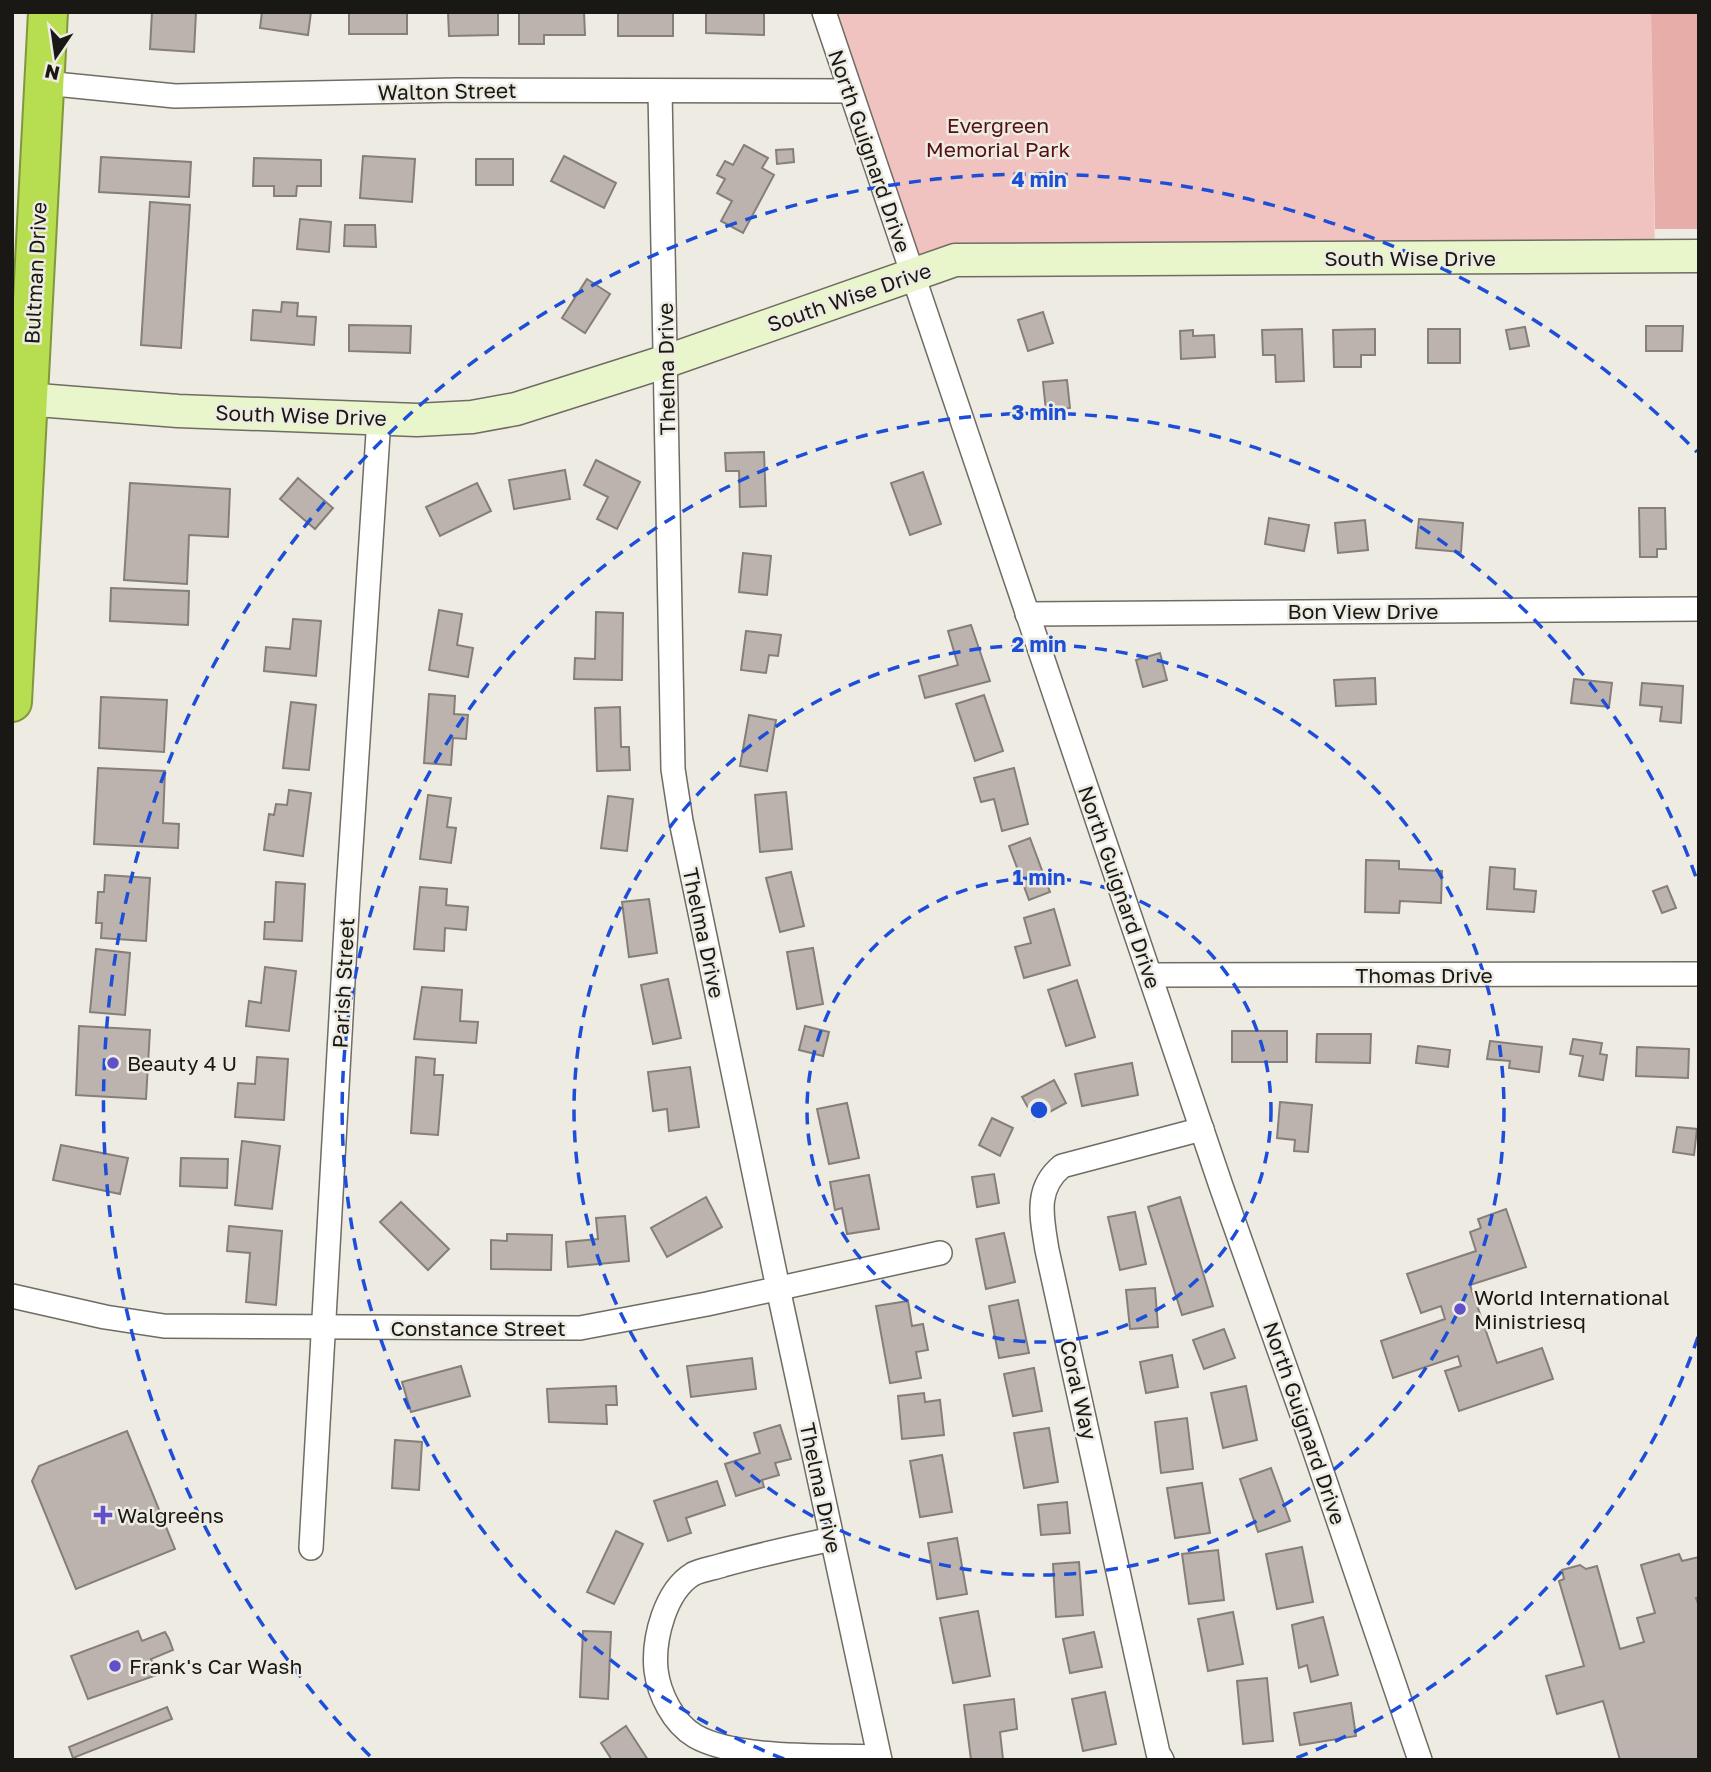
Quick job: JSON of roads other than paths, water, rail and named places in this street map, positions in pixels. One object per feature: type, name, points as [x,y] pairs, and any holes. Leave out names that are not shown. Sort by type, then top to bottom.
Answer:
[{"type":"highway","name":"Bultman Drive","points":[[12,702],[20,399],[45,83],[48,12]]},
{"type":"main road","name":"South Wise Drive","points":[[20,399],[178,411],[417,420],[472,417],[516,409],[667,361],[956,260],[1699,256]]},
{"type":"street","name":"North Guignard Drive","points":[[824,12],[1202,1129],[1420,1760]]},
{"type":"street","name":"Walton Street","points":[[45,83],[175,96],[457,90],[850,91]]},
{"type":"street","name":"Thelma Drive","points":[[660,91],[673,769],[681,821],[778,1288],[880,1758]]},
{"type":"street","name":"Parish Street","points":[[311,1548],[348,893],[379,418]]},
{"type":"street","name":"Bon View Drive","points":[[1027,614],[1699,609]]},
{"type":"street","name":"Thomas Drive","points":[[1150,975],[1699,974]]},
{"type":"street","name":"Coral Way","points":[[1162,1760],[1158,1753],[1047,1250],[1041,1203],[1051,1176],[1062,1166],[1202,1129]]},
{"type":"street","name":"Constance Street","points":[[12,1296],[146,1324],[580,1328],[940,1253]]},
{"type":"street","points":[[832,1539],[760,1555],[694,1574],[679,1585],[669,1601],[659,1634],[655,1662],[657,1684],[678,1721],[695,1736],[714,1744],[739,1751],[880,1758]]},
{"type":"place","name":"Beauty 4 U","points":[[113,1063]]},
{"type":"place","name":"World International Ministriesq","points":[[1460,1309]]},
{"type":"place","name":"Walgreens","points":[[103,1515]]},
{"type":"place","name":"Frank's Car Wash","points":[[115,1666]]},
{"type":"park label","name":"Evergreen Memorial Park","points":[[998,137]]}]
